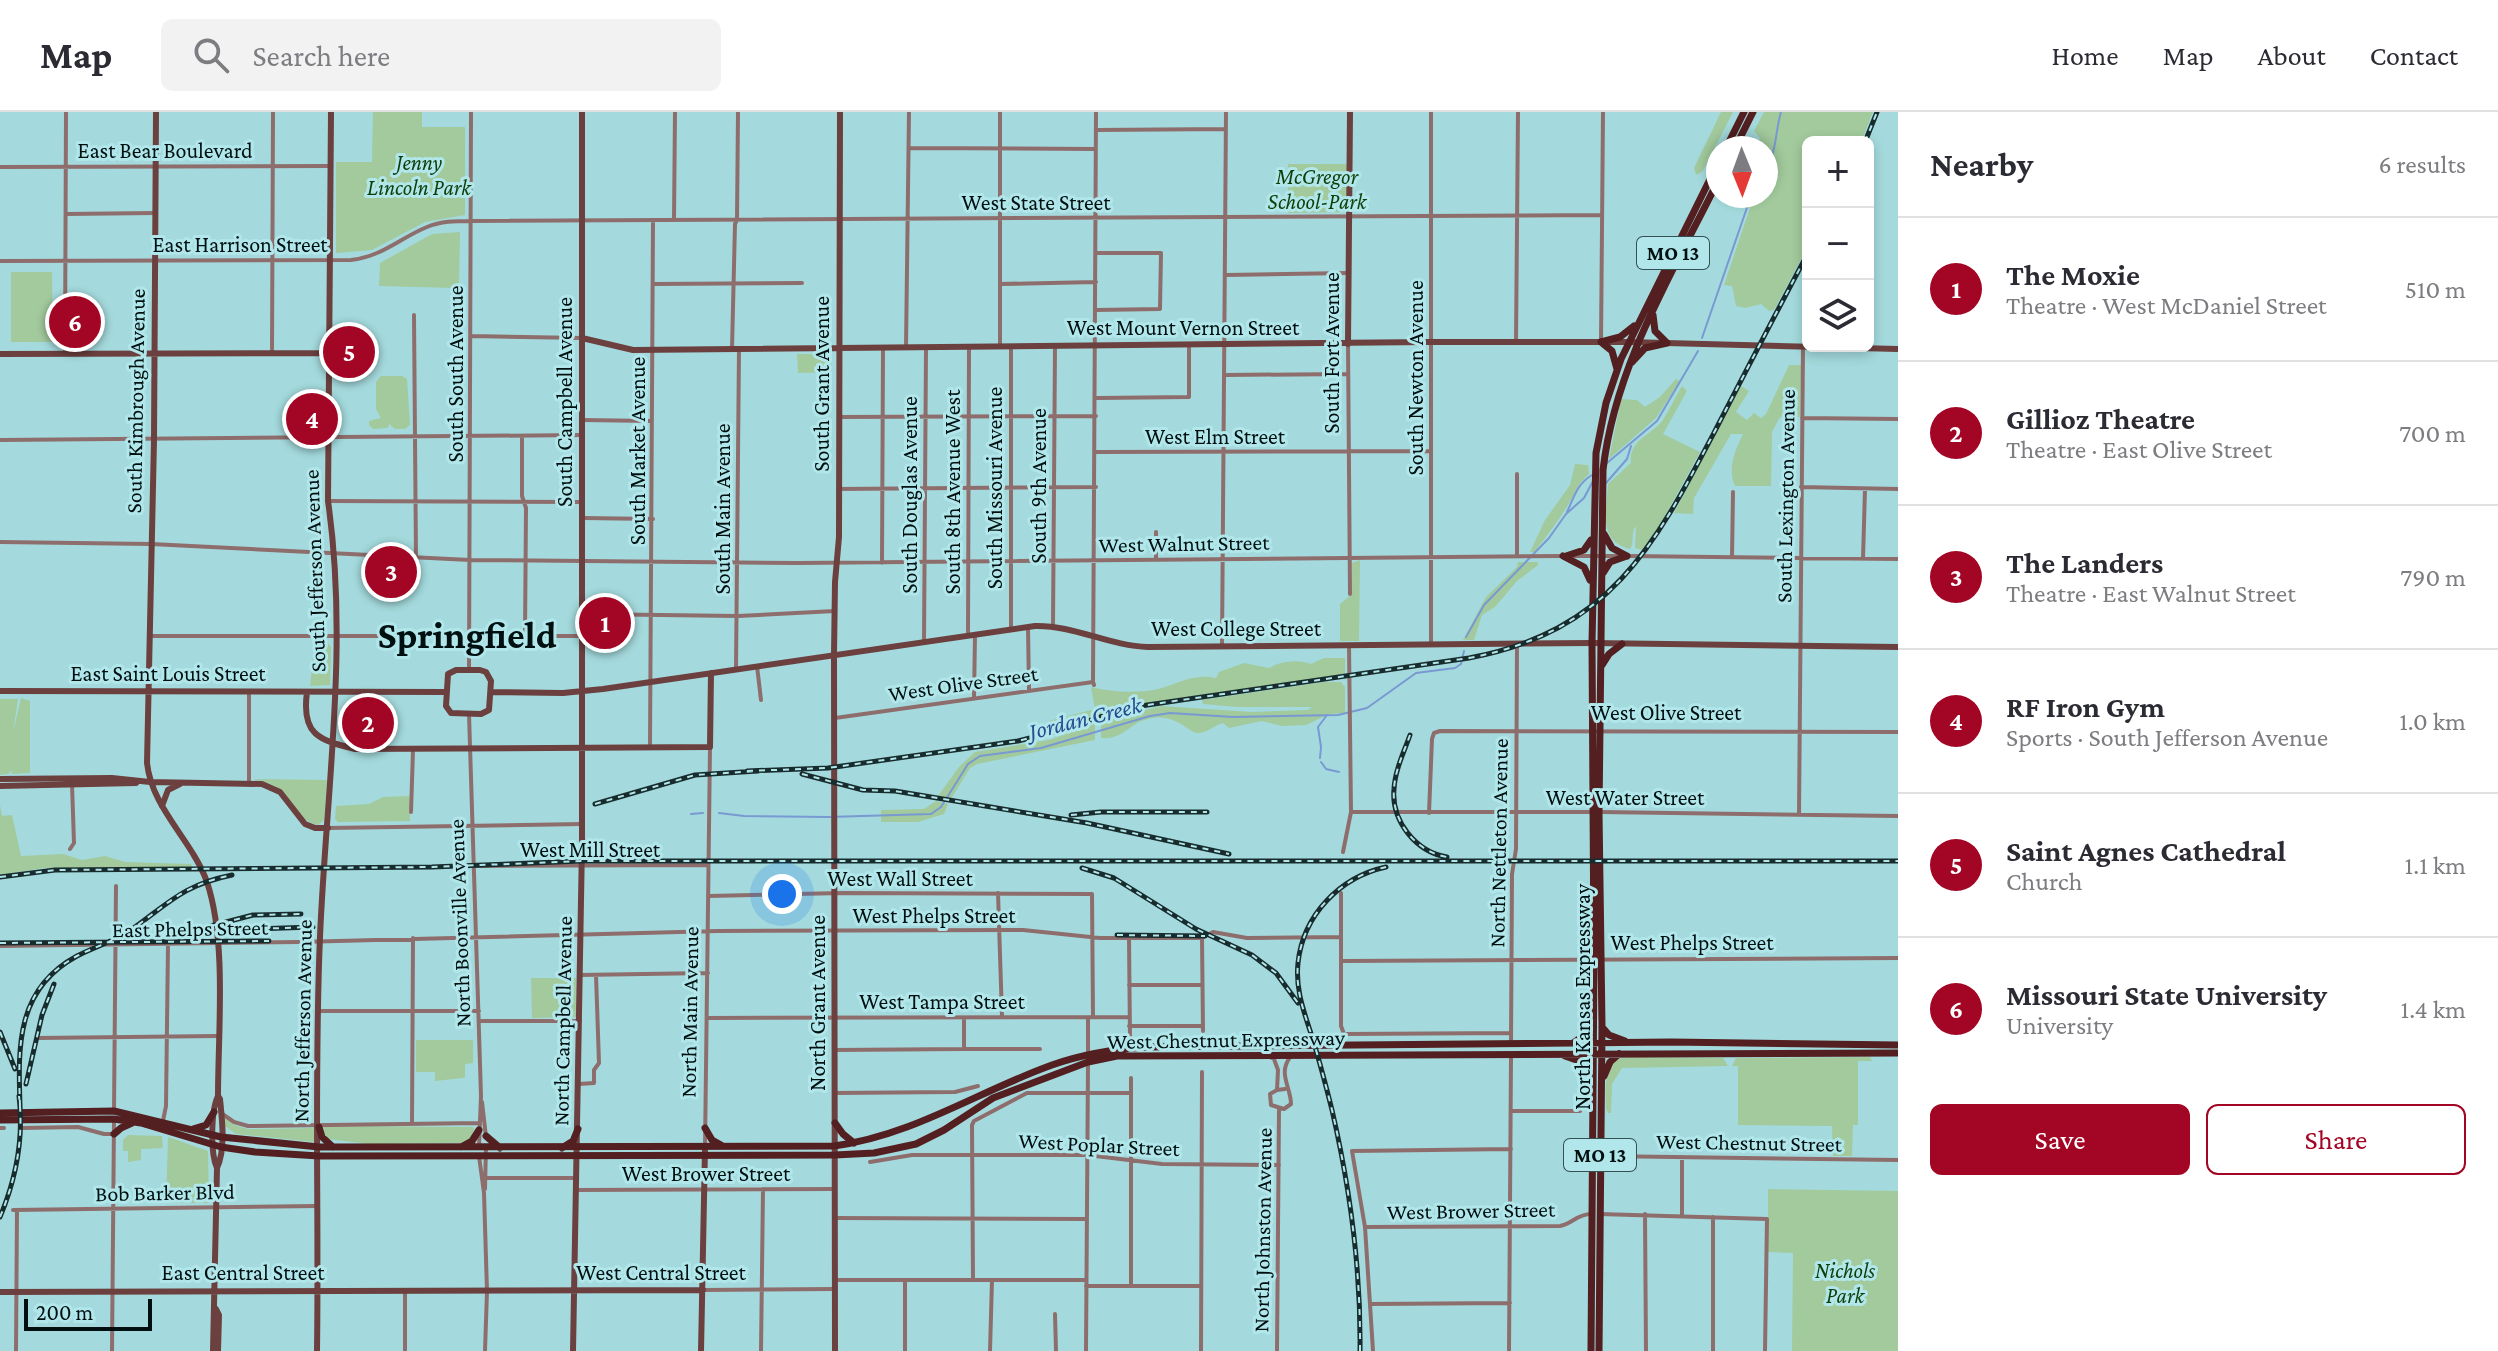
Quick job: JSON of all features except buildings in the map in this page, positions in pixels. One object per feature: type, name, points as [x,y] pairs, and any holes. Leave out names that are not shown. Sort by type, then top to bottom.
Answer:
[{"type":"main road","name":"South Kimbrough Avenue","points":[[150,782],[147,690],[154,440],[156,112]]},
{"type":"main road","name":"South Jefferson Avenue","points":[[331,112],[328,501],[335,554],[335,692]]},
{"type":"main road","name":"South Campbell Avenue","points":[[582,112],[582,691]]},
{"type":"main road","name":"South Grant Avenue","points":[[834,655],[840,112]]},
{"type":"main road","name":"South Fort Avenue","points":[[1348,344],[1350,112]]},
{"type":"main road","points":[[1732,136],[1744,112]]},
{"type":"main road","points":[[1741,136],[1753,112]]},
{"type":"main road","name":"MO 13","points":[[1596,643],[1592,589],[1602,523],[1606,445],[1643,313],[1706,187]]},
{"type":"main road","name":"MO 13","points":[[1596,643],[1601,583],[1593,534],[1593,512],[1596,453],[1602,418],[1617,370],[1653,311],[1706,205]]},
{"type":"main road","points":[[1653,311],[1655,331],[1667,343]]},
{"type":"main road","points":[[1601,342],[1627,333],[1643,313]]},
{"type":"main road","name":"West Mount Vernon Street","points":[[582,338],[627,350],[1430,342],[1802,346]]},
{"type":"main road","points":[[1601,342],[1612,351],[1617,370]]},
{"type":"main road","points":[[1620,387],[1624,385],[1638,354],[1649,347],[1667,343]]},
{"type":"main road","name":"West Mount Vernon Street","points":[[1874,348],[1898,349]]},
{"type":"main road","points":[[0,354],[329,353]]},
{"type":"main road","points":[[1602,523],[1609,545],[1627,556]]},
{"type":"main road","points":[[1563,556],[1584,550],[1593,534]]},
{"type":"main road","points":[[1563,556],[1584,567],[1592,589]]},
{"type":"main road","points":[[1601,583],[1607,565],[1627,556]]},
{"type":"main road","name":"West College Street","points":[[491,692],[582,691],[1028,627],[1053,626],[1140,647],[1596,643],[1898,647]]},
{"type":"main road","name":"North Kansas Expressway","points":[[1596,643],[1600,671],[1596,730]]},
{"type":"main road","name":"North Kansas Expressway","points":[[1591,1351],[1602,1043],[1595,812],[1596,643]]},
{"type":"main road","points":[[1600,671],[1609,654],[1622,644]]},
{"type":"main road","name":"North Grant Avenue","points":[[834,655],[835,1351]]},
{"type":"main road","points":[[469,670],[483,670],[489,674],[491,692],[488,711],[469,714],[449,712],[446,707],[446,678],[451,672],[469,670]]},
{"type":"main road","name":"North Main Avenue","points":[[710,747],[711,673]]},
{"type":"main road","name":"East Saint Louis Street","points":[[0,691],[446,692]]},
{"type":"main road","name":"North Campbell Avenue","points":[[573,1351],[580,1021],[582,691]]},
{"type":"main road","points":[[307,692],[309,727],[316,736],[355,749],[710,747]]},
{"type":"main road","name":"North Jefferson Avenue","points":[[317,1351],[320,941],[335,692]]},
{"type":"main road","points":[[0,779],[273,787],[305,824],[328,828]]},
{"type":"main road","points":[[0,786],[72,781]]},
{"type":"main road","points":[[150,782],[202,869],[213,904],[218,939],[216,1309],[219,1315],[216,1351]]},
{"type":"main road","points":[[162,806],[168,790],[183,782]]},
{"type":"main road","name":"North Kansas Expressway","points":[[1598,959],[1591,1070],[1599,1351]]},
{"type":"main road","points":[[1568,1043],[1579,1041],[1583,1036],[1593,1008]]},
{"type":"main road","points":[[1602,1026],[1609,1035],[1630,1043]]},
{"type":"main road","name":"West Chestnut Expressway","points":[[483,1152],[874,1153],[916,1144],[993,1098],[1106,1050],[1511,1043],[1898,1045]]},
{"type":"main road","points":[[1556,1053],[1583,1062],[1591,1070]]},
{"type":"main road","points":[[1601,1086],[1610,1061],[1621,1053]]},
{"type":"main road","name":"West Chestnut Expressway","points":[[705,1152],[854,1143],[910,1126],[1051,1065],[1088,1058],[1265,1054],[1898,1053]]},
{"type":"main road","points":[[191,1130],[206,1125],[218,1112]]},
{"type":"main road","points":[[0,1113],[30,1116],[114,1115],[163,1121],[218,1136],[319,1151],[333,1147],[459,1148],[483,1152]]},
{"type":"main road","points":[[114,1115],[217,1146],[255,1152],[483,1152]]},
{"type":"main road","points":[[1,1125],[30,1116]]},
{"type":"main road","points":[[114,1134],[131,1123],[141,1123]]},
{"type":"main road","points":[[835,1123],[854,1143]]},
{"type":"main road","points":[[319,1126],[322,1137],[333,1147]]},
{"type":"main road","points":[[459,1148],[472,1141],[479,1127]]},
{"type":"main road","points":[[705,1128],[714,1142],[735,1148]]},
{"type":"main road","points":[[560,1148],[571,1143],[578,1129]]},
{"type":"main road","points":[[486,1136],[500,1148]]},
{"type":"main road","name":"West Chestnut Expressway","points":[[483,1152],[500,1148],[560,1148],[578,1152]]},
{"type":"main road","name":"North Main Avenue","points":[[701,1351],[705,1152]]},
{"type":"main road","name":"West Central Street","points":[[487,1291],[703,1290]]},
{"type":"main road","name":"East Central Street","points":[[0,1292],[487,1291]]},
{"type":"street","points":[[65,353],[66,112]]},
{"type":"street","points":[[272,353],[273,112]]},
{"type":"street","name":"South South Avenue","points":[[469,670],[471,112]]},
{"type":"street","points":[[674,220],[675,112]]},
{"type":"street","name":"South Main Avenue","points":[[736,669],[734,283],[738,112]]},
{"type":"street","points":[[906,347],[909,112]]},
{"type":"street","points":[[1000,112],[1000,346]]},
{"type":"street","points":[[1094,637],[1096,112]]},
{"type":"street","points":[[1222,646],[1226,112]]},
{"type":"street","name":"South Newton Avenue","points":[[1431,112],[1431,645]]},
{"type":"street","points":[[1516,342],[1518,112]]},
{"type":"street","points":[[1601,342],[1603,112]]},
{"type":"street","points":[[1096,130],[1226,129]]},
{"type":"street","points":[[909,148],[1096,149]]},
{"type":"street","name":"East Bear Boulevard","points":[[0,167],[330,166]]},
{"type":"street","points":[[66,214],[155,213]]},
{"type":"street","name":"West State Street","points":[[471,221],[1602,215]]},
{"type":"street","name":"South Market Avenue","points":[[650,747],[653,220]]},
{"type":"street","name":"East Harrison Street","points":[[0,261],[367,258],[426,228],[444,222],[471,221]]},
{"type":"street","points":[[1096,310],[1160,309],[1161,253],[1097,253]]},
{"type":"street","points":[[1226,275],[1349,273]]},
{"type":"street","points":[[1000,284],[1096,282]]},
{"type":"street","points":[[653,284],[802,283]]},
{"type":"street","points":[[414,315],[416,558]]},
{"type":"street","name":"West Mount Vernon Street","points":[[470,336],[582,338]]},
{"type":"street","name":"South Fort Avenue","points":[[1348,344],[1350,594]]},
{"type":"street","points":[[1096,398],[1189,397],[1189,345]]},
{"type":"street","name":"South Missouri Avenue","points":[[1011,346],[1011,630]]},
{"type":"street","name":"South 9th Avenue","points":[[1053,626],[1055,346]]},
{"type":"street","name":"South Douglas Avenue","points":[[924,642],[926,347]]},
{"type":"street","name":"South 8th Avenue West","points":[[969,347],[968,562],[974,698]]},
{"type":"street","points":[[882,563],[883,348]]},
{"type":"street","name":"South Lexington Avenue","points":[[1799,815],[1803,352]]},
{"type":"street","points":[[1225,375],[1348,374]]},
{"type":"street","points":[[839,417],[1096,416]]},
{"type":"street","points":[[1802,418],[1898,419]]},
{"type":"street","points":[[582,420],[653,422]]},
{"type":"street","points":[[0,440],[582,435]]},
{"type":"street","points":[[522,436],[525,636]]},
{"type":"street","name":"West Elm Street","points":[[1096,452],[1431,451]]},
{"type":"street","points":[[1517,474],[1517,556]]},
{"type":"street","points":[[838,489],[1096,487]]},
{"type":"street","points":[[1801,487],[1898,489]]},
{"type":"street","points":[[1863,559],[1865,488]]},
{"type":"street","points":[[1732,557],[1733,492]]},
{"type":"street","points":[[328,501],[582,502]]},
{"type":"street","points":[[582,518],[653,519]]},
{"type":"street","points":[[1156,532],[1156,559]]},
{"type":"street","name":"West Walnut Street","points":[[0,542],[151,544],[470,560],[882,563],[1517,556],[1898,559]]},
{"type":"street","points":[[582,614],[738,616],[835,611]]},
{"type":"street","points":[[1028,627],[1029,691]]},
{"type":"street","points":[[149,636],[608,636]]},
{"type":"street","name":"West Olive Street","points":[[835,721],[974,698],[1094,684],[1094,637]]},
{"type":"street","name":"North Nettleton Avenue","points":[[1511,1043],[1517,644]]},
{"type":"street","points":[[1343,852],[1351,812],[1349,645]]},
{"type":"street","points":[[757,666],[761,700]]},
{"type":"street","points":[[249,692],[249,784]]},
{"type":"street","name":"North Boonville Avenue","points":[[469,714],[479,1011],[479,1127],[486,1178],[484,1193]]},
{"type":"street","name":"West Olive Street","points":[[1429,813],[1431,746],[1434,733],[1448,730],[1898,732]]},
{"type":"street","name":"North Main Avenue","points":[[705,1152],[710,747]]},
{"type":"street","points":[[411,812],[413,750]]},
{"type":"street","points":[[70,849],[74,843],[72,781]]},
{"type":"street","name":"West Water Street","points":[[1351,812],[1898,816]]},
{"type":"street","points":[[328,828],[582,824]]},
{"type":"street","name":"West Mill Street","points":[[473,866],[708,865]]},
{"type":"street","points":[[112,1351],[116,886]]},
{"type":"street","points":[[998,893],[1002,1016]]},
{"type":"street","points":[[1341,893],[1342,1031],[1348,1035],[1511,1033]]},
{"type":"street","name":"West Wall Street","points":[[708,896],[1092,894],[1092,936]]},
{"type":"street","name":"West Phelps Street","points":[[476,936],[999,930],[1129,938],[1202,938],[1213,932],[1247,938],[1341,937]]},
{"type":"street","name":"East Phelps Street","points":[[0,946],[476,936]]},
{"type":"street","points":[[1086,1351],[1092,936]]},
{"type":"street","points":[[412,1124],[413,938]]},
{"type":"street","points":[[1129,938],[1130,1037]]},
{"type":"street","points":[[1129,1026],[1203,1029],[1202,938]]},
{"type":"street","points":[[163,1121],[166,1106],[168,944]]},
{"type":"street","name":"West Phelps Street","points":[[1342,961],[1898,958]]},
{"type":"street","points":[[580,975],[708,973]]},
{"type":"street","points":[[579,1084],[594,1083],[594,1070],[599,1063],[596,975]]},
{"type":"street","points":[[1129,985],[1202,985]]},
{"type":"street","points":[[319,1011],[479,1011]]},
{"type":"street","name":"West Tampa Street","points":[[707,1018],[834,1013],[1129,1017]]},
{"type":"street","points":[[964,1017],[964,1049]]},
{"type":"street","points":[[479,1021],[580,1021]]},
{"type":"street","points":[[37,1038],[218,1036]]},
{"type":"street","points":[[834,1050],[1040,1049]]},
{"type":"street","name":"North Johnston Avenue","points":[[1265,1054],[1276,1064],[1277,1090],[1270,1094],[1268,1102],[1279,1109],[1291,1104],[1290,1095],[1285,1089],[1285,1064],[1294,1054]]},
{"type":"street","points":[[1509,1351],[1511,1054]]},
{"type":"street","points":[[1201,1351],[1202,1072]]},
{"type":"street","points":[[1131,1078],[1131,1286]]},
{"type":"street","points":[[834,1093],[955,1092],[978,1086]]},
{"type":"street","points":[[1277,1090],[1285,1089]]},
{"type":"street","points":[[973,1280],[972,1125],[979,1116],[1027,1093],[1130,1093]]},
{"type":"street","name":"North Boonville Avenue","points":[[481,1096],[486,1136],[483,1152],[487,1291],[485,1351]]},
{"type":"street","name":"North Johnston Avenue","points":[[1277,1351],[1279,1109]]},
{"type":"street","points":[[1511,1111],[1580,1111]]},
{"type":"street","points":[[218,1112],[248,1126],[412,1124],[479,1127]]},
{"type":"street","points":[[21,1128],[78,1127],[114,1134]]},
{"type":"street","points":[[1373,1351],[1365,1227],[1352,1151],[1511,1149]]},
{"type":"street","name":"West Poplar Street","points":[[870,1162],[905,1156],[1087,1155],[1202,1165],[1279,1165]]},
{"type":"street","name":"West Chestnut Street","points":[[1600,1156],[1898,1160]]},
{"type":"street","points":[[1682,1157],[1682,1216]]},
{"type":"street","points":[[486,1178],[577,1178]]},
{"type":"street","points":[[761,1351],[763,1189]]},
{"type":"street","name":"West Brower Street","points":[[576,1190],[836,1189]]},
{"type":"street","name":"Bob Barker Blvd","points":[[17,1292],[15,1210],[318,1206]]},
{"type":"street","name":"West Brower Street","points":[[1365,1227],[1562,1226],[1580,1214],[1767,1219],[1765,1351]]},
{"type":"street","points":[[1645,1214],[1646,1351]]},
{"type":"street","points":[[1713,1217],[1713,1351]]},
{"type":"street","points":[[835,1218],[1087,1219]]},
{"type":"street","points":[[835,1280],[992,1280],[1201,1286]]},
{"type":"street","points":[[905,1280],[905,1351]]},
{"type":"street","points":[[990,1351],[992,1280]]},
{"type":"street","name":"West Central Street","points":[[703,1290],[835,1289]]},
{"type":"street","points":[[405,1290],[405,1351]]},
{"type":"street","points":[[16,1351],[17,1292]]},
{"type":"street","points":[[1371,1304],[1510,1303]]},
{"type":"street","points":[[1055,1314],[1056,1351]]},
{"type":"green space","name":"Jenny Lincoln Park","points":[[373,112],[422,112],[422,127],[465,127],[465,215],[425,222],[372,250],[336,253],[336,162],[372,162]]},
{"type":"green space","points":[[1721,112],[1733,112],[1721,136],[1709,136]]},
{"type":"green space","points":[[1764,112],[1873,112],[1863,136],[1802,136],[1802,257],[1774,310],[1769,311],[1761,304],[1745,308],[1736,306],[1732,286],[1724,285],[1750,208],[1778,208],[1778,136],[1758,136],[1754,131]]},
{"type":"green space","points":[[1706,143],[1706,165],[1696,175],[1694,168]]},
{"type":"green space","name":"McGregor School-Park","points":[[1288,164],[1347,164],[1346,212],[1288,213]]},
{"type":"green space","points":[[460,232],[459,283],[454,288],[379,286],[380,263],[432,234]]},
{"type":"green space","points":[[11,272],[52,272],[53,342],[11,342]]},
{"type":"green space","points":[[797,354],[831,354],[832,372],[798,373]]},
{"type":"green space","points":[[1789,365],[1801,365],[1800,417],[1780,417],[1772,432],[1771,486],[1735,486],[1732,466],[1743,434],[1731,434],[1694,498],[1693,514],[1674,513],[1741,386],[1749,391],[1736,412],[1747,420],[1754,413],[1761,418],[1766,414]]},
{"type":"green space","points":[[381,376],[402,376],[407,379],[410,425],[405,429],[395,429],[389,424],[388,428],[373,429],[369,425],[369,421],[381,418],[376,409],[376,382]]},
{"type":"green space","points":[[1676,379],[1680,381],[1656,418],[1609,459],[1621,399],[1637,400],[1645,407],[1660,397]]},
{"type":"green space","points":[[1682,386],[1687,391],[1663,434],[1700,452],[1643,550],[1635,548],[1636,526],[1630,549],[1612,539],[1608,532],[1608,484],[1631,463],[1633,449],[1663,420]]},
{"type":"green space","points":[[1575,464],[1588,465],[1589,474],[1547,535],[1534,552],[1530,552],[1545,520],[1570,485]]},
{"type":"green space","points":[[1360,560],[1359,641],[1340,641],[1340,604],[1351,595],[1352,563]]},
{"type":"green space","points":[[1518,562],[1538,562],[1538,565],[1517,581],[1495,607],[1482,615],[1474,640],[1463,640],[1486,597],[1517,567]]},
{"type":"green space","points":[[328,643],[331,647],[330,685],[310,686],[316,650]]},
{"type":"green space","points":[[1324,658],[1345,658],[1345,675],[1123,708],[1054,730],[1049,721],[1095,709],[1091,687],[1138,692],[1192,678],[1216,678],[1219,672],[1244,663],[1269,668],[1289,662],[1311,664]]},
{"type":"green space","points":[[1341,682],[1345,687],[1345,713],[1329,714],[1306,725],[1282,726],[1262,721],[1229,728],[1223,723],[1200,733],[1170,719],[1153,718],[1116,736],[1101,738],[1101,721],[1161,706],[1252,712],[1308,710],[1312,707],[1237,707],[1203,704],[1202,700]]},
{"type":"green space","points":[[21,698],[30,701],[30,773],[11,774],[13,770],[0,775],[0,699],[18,699],[13,733]]},
{"type":"green space","points":[[1095,724],[1095,740],[977,764],[970,768],[951,799],[938,796],[959,767],[975,752],[1049,740]]},
{"type":"green space","points":[[253,779],[327,780],[324,820],[318,825],[308,821],[278,788]]},
{"type":"green space","points":[[409,796],[410,821],[338,822],[335,819],[336,806],[369,804],[383,797]]},
{"type":"green space","points":[[936,801],[948,804],[944,814],[918,822],[881,822],[881,810],[924,809]]},
{"type":"green space","points":[[0,805],[2,816],[12,815],[21,856],[63,854],[82,860],[105,856],[125,862],[191,864],[193,868],[44,868],[0,875]]},
{"type":"green space","points":[[531,978],[576,978],[576,1017],[532,1018]]},
{"type":"green space","points":[[416,1040],[473,1040],[473,1063],[465,1064],[463,1078],[435,1081],[435,1072],[416,1072]]},
{"type":"green space","points":[[1870,1057],[1872,1061],[1858,1061],[1858,1125],[1853,1125],[1852,1156],[1833,1156],[1832,1126],[1738,1125],[1738,1066],[1732,1066],[1736,1058]]},
{"type":"green space","points":[[1723,1058],[1728,1066],[1622,1068],[1612,1084],[1611,1113],[1608,1113],[1606,1089],[1609,1068],[1617,1059]]},
{"type":"green space","points":[[224,1116],[234,1125],[248,1129],[315,1128],[314,1142],[236,1134],[225,1126]]},
{"type":"green space","points":[[324,1126],[474,1129],[471,1139],[461,1143],[369,1144],[328,1139],[323,1131]]},
{"type":"green space","points":[[128,1135],[162,1136],[163,1148],[141,1149],[141,1160],[128,1162],[128,1151],[123,1151],[123,1140]]},
{"type":"green space","points":[[168,1137],[208,1151],[209,1203],[166,1203]]},
{"type":"green space","name":"Nichols Park","points":[[1768,1189],[1898,1191],[1898,1351],[1792,1351],[1793,1253],[1768,1252]]},
{"type":"waterway","points":[[1776,136],[1781,112]]},
{"type":"waterway","points":[[1702,338],[1747,208]]},
{"type":"waterway","name":"Jordan Creek","points":[[1607,463],[1657,421],[1698,351]]},
{"type":"waterway","name":"Jordan Creek","points":[[1606,483],[1627,459],[1631,446]]},
{"type":"waterway","name":"Jordan Creek","points":[[1567,512],[1579,487],[1592,475]]},
{"type":"waterway","name":"Jordan Creek","points":[[1466,637],[1484,605],[1549,538],[1566,514],[1584,498],[1593,481]]},
{"type":"waterway","name":"Jordan Creek","points":[[719,813],[828,817],[931,814],[941,807],[968,764],[980,756],[1041,748],[1170,713],[1233,717],[1338,715],[1367,708],[1416,673],[1455,668],[1461,664],[1464,651]]},
{"type":"waterway","points":[[1320,758],[1318,727],[1327,715]]},
{"type":"waterway","points":[[1321,762],[1326,769],[1339,772]]},
{"type":"waterway","name":"Jordan Creek","points":[[691,814],[703,813]]},
{"type":"railway","points":[[1867,136],[1877,112]]},
{"type":"railway","points":[[747,771],[828,768],[1018,741],[1127,708],[1469,658],[1518,645],[1559,627],[1594,604],[1623,577],[1649,545],[1694,470],[1802,264]]},
{"type":"railway","points":[[1410,735],[1395,782],[1397,812],[1401,823],[1416,842],[1447,857]]},
{"type":"railway","points":[[595,804],[695,775],[758,771]]},
{"type":"railway","points":[[802,774],[863,790],[895,791],[1087,823],[1229,854]]},
{"type":"railway","points":[[1071,815],[1207,812]]},
{"type":"railway","points":[[0,877],[55,870],[432,867],[582,861],[1898,861]]},
{"type":"railway","points":[[1360,1351],[1359,1291],[1349,1199],[1332,1110],[1299,993],[1297,973],[1301,946],[1316,914],[1339,889],[1354,879],[1386,867]]},
{"type":"railway","points":[[1082,868],[1114,878],[1196,929],[1252,955],[1276,973],[1298,1003]]},
{"type":"railway","points":[[20,1106],[21,1041],[32,1002],[42,985],[57,969],[77,956],[125,934],[177,896],[201,884],[232,875]]},
{"type":"railway","points":[[176,935],[253,915],[301,914]]},
{"type":"railway","points":[[225,930],[313,927]]},
{"type":"railway","points":[[1117,935],[1205,936]]},
{"type":"railway","points":[[0,943],[269,941]]},
{"type":"railway","points":[[26,1084],[42,1015],[54,984]]},
{"type":"railway","points":[[0,1032],[15,1069]]},
{"type":"railway","points":[[0,1217],[17,1158],[19,1096]]},
{"type":"place","name":"Missouri State University","points":[[75,322]]},
{"type":"place","name":"Saint Agnes Cathedral","points":[[349,352]]},
{"type":"place","name":"RF Iron Gym","points":[[312,419]]},
{"type":"place","name":"The Landers","points":[[391,572]]},
{"type":"place","name":"The Moxie","points":[[605,623]]},
{"type":"place","name":"Gillioz Theatre","points":[[368,723]]},
{"type":"district","name":"Springfield","points":[[467,635]]}]
